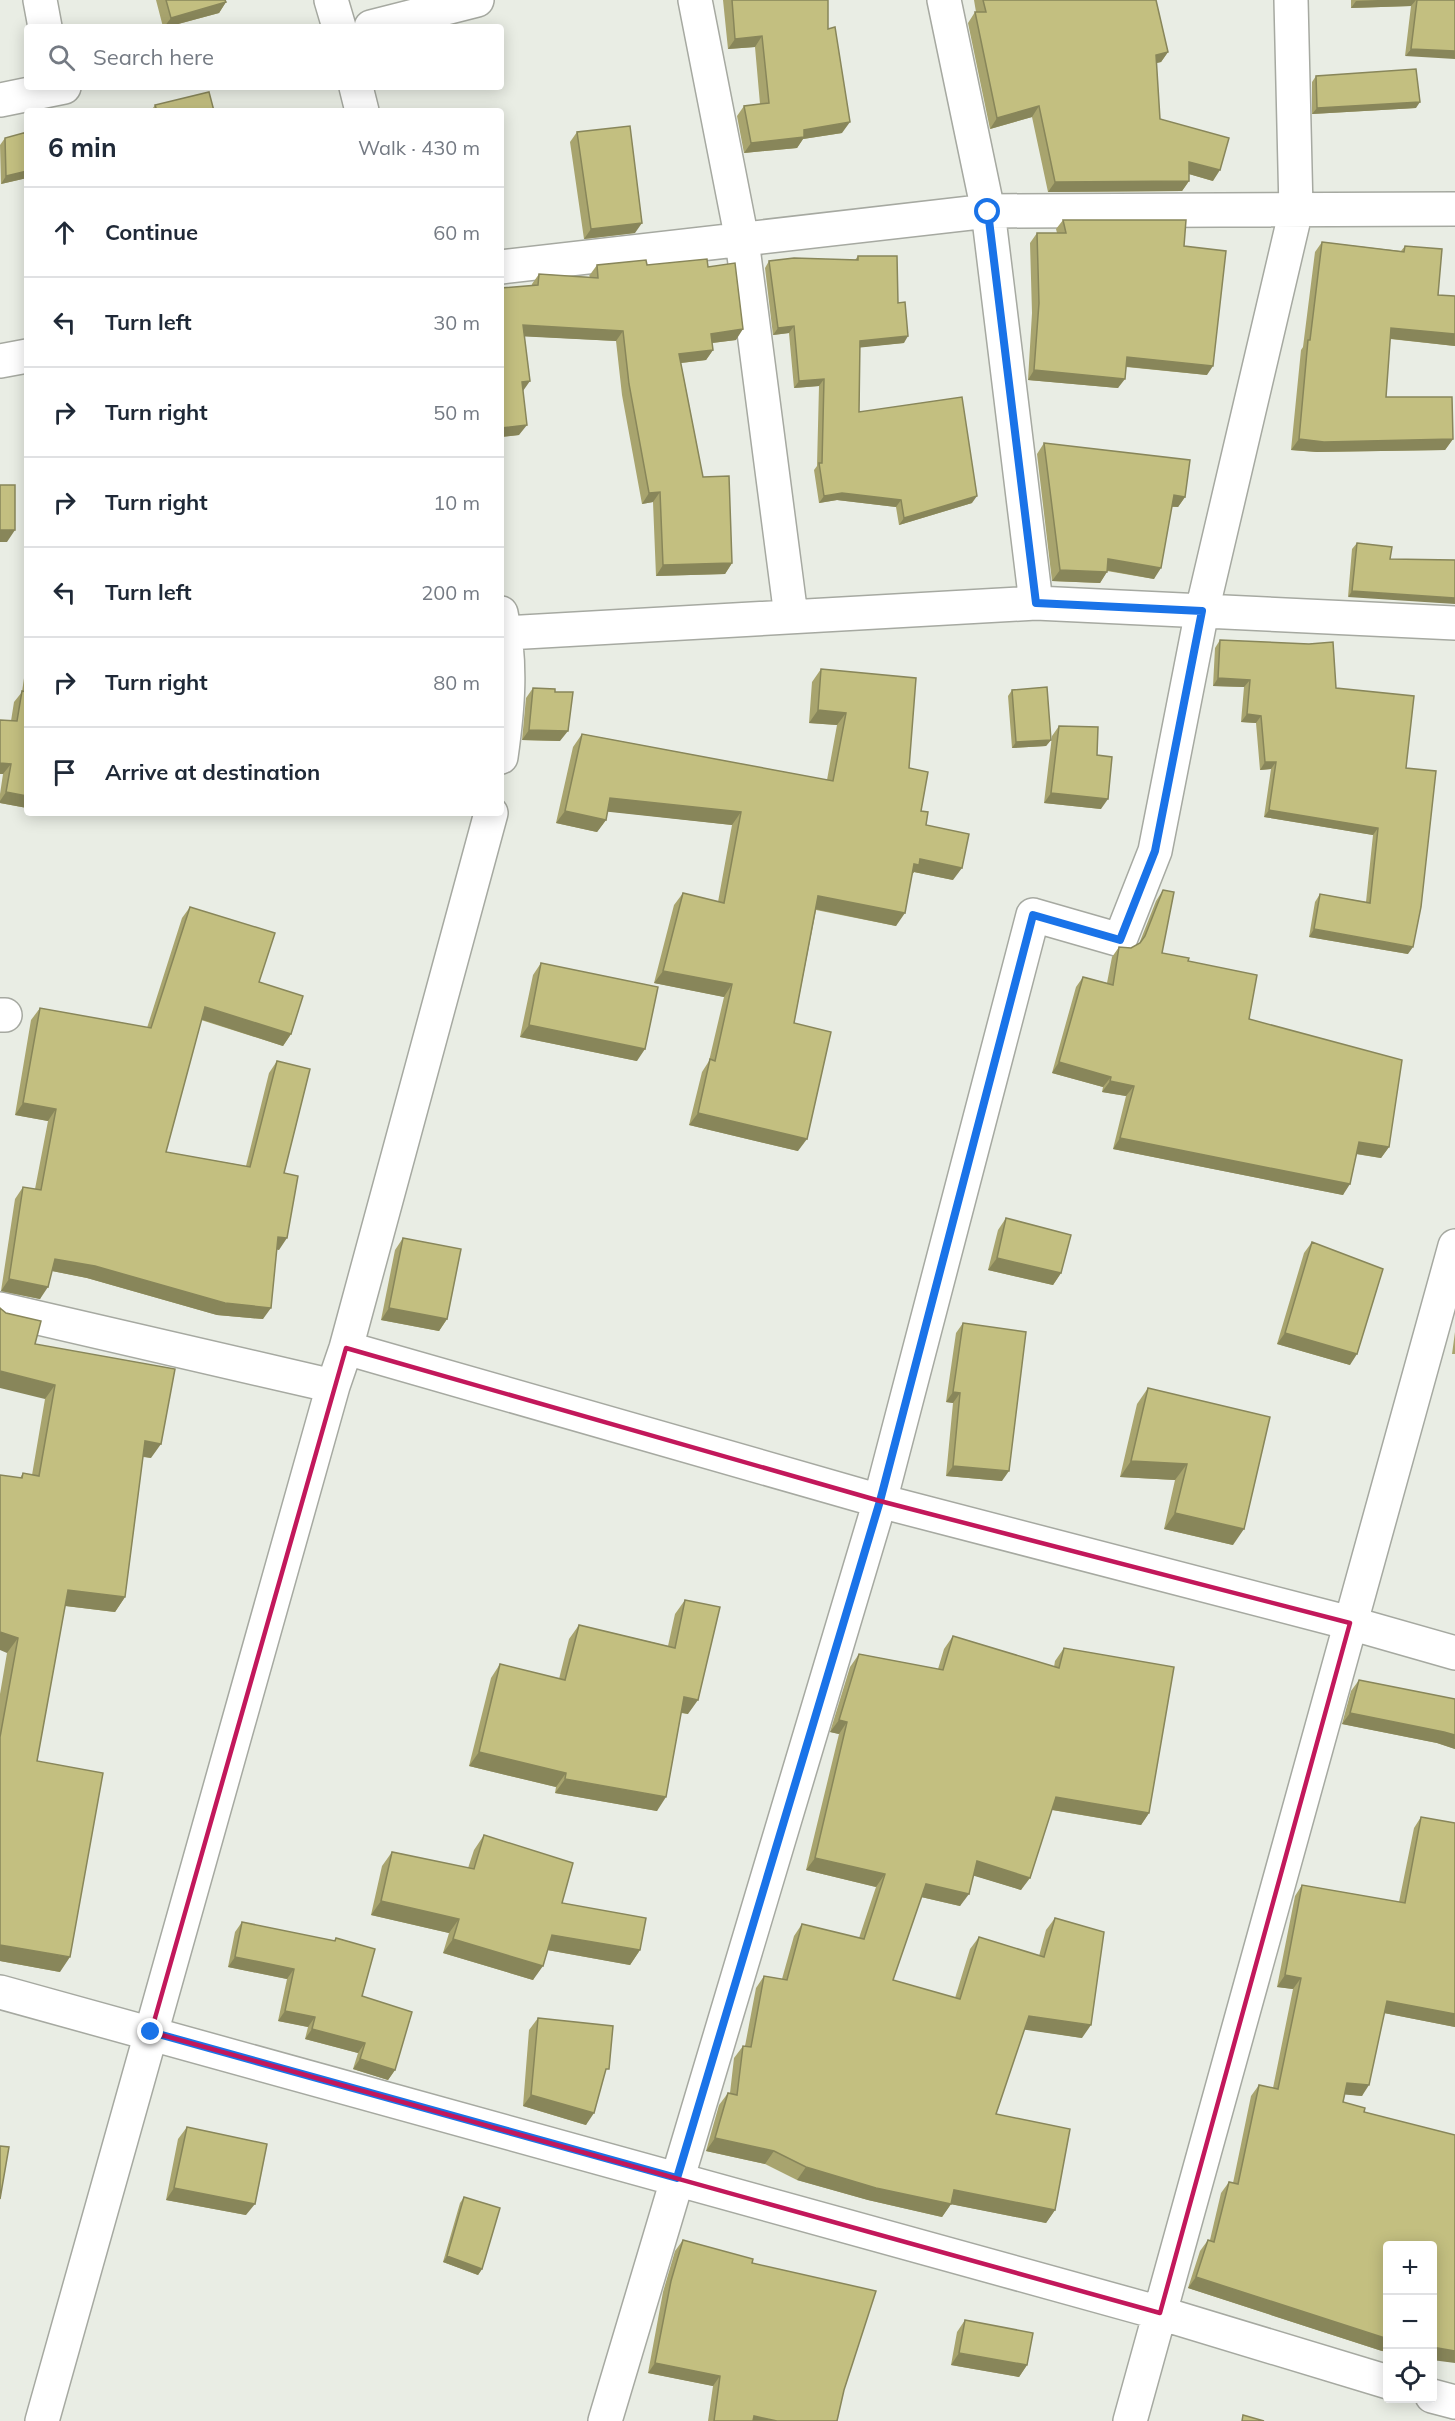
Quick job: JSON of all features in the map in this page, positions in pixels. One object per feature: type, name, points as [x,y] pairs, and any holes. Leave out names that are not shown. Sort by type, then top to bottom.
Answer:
[{"type":"street","points":[[40,0],[44,24]]},
{"type":"street","points":[[331,0],[338,24]]},
{"type":"street","points":[[383,24],[477,0]]},
{"type":"street","points":[[695,0],[742,240],[791,616]]},
{"type":"street","points":[[944,0],[988,212],[1036,603]]},
{"type":"street","points":[[605,2421],[880,1501],[1033,915],[1120,940],[1155,851],[1202,611],[1296,210],[1291,0]]},
{"type":"street","points":[[357,90],[361,108]]},
{"type":"street","points":[[0,99],[59,93]]},
{"type":"street","points":[[504,267],[988,212],[1455,209]]},
{"type":"street","points":[[0,361],[24,357]]},
{"type":"street","points":[[504,623],[791,616],[1036,603],[1455,623]]},
{"type":"street","points":[[504,636],[509,704],[504,737]]},
{"type":"street","points":[[42,2421],[345,1348],[490,816]]},
{"type":"street","points":[[1130,2421],[1455,1246]]},
{"type":"street","points":[[0,1309],[333,1386]]},
{"type":"street","points":[[345,1348],[880,1501],[1350,1623],[1455,1653]]},
{"type":"street","points":[[0,1992],[1160,2313],[1383,2380]]},
{"type":"street","points":[[1437,2397],[1455,2402]]},
{"type":"highlighted area","points":[[346,1348],[880,1501],[1350,1623],[1160,2313],[151,2032]]},
{"type":"building","points":[[166,0],[225,0],[226,2],[171,18]]},
{"type":"building","points":[[732,0],[828,0],[828,29],[835,27],[850,122],[804,130],[804,137],[751,143],[744,106],[769,103],[762,36],[735,39]]},
{"type":"building","points":[[983,0],[1156,0],[1168,52],[1156,55],[1160,119],[1229,138],[1220,170],[1189,162],[1189,181],[1055,182],[1039,106],[997,118],[975,12],[986,12]]},
{"type":"building","points":[[1417,0],[1455,0],[1455,51],[1411,49]]},
{"type":"building","points":[[1416,69],[1420,102],[1317,108],[1316,76]]},
{"type":"building","points":[[209,92],[213,108],[156,108],[155,105]]},
{"type":"building","points":[[630,126],[642,223],[591,229],[577,132]]},
{"type":"building","points":[[24,133],[24,172],[6,176],[5,138]]},
{"type":"building","points":[[1063,220],[1186,220],[1184,246],[1226,251],[1213,366],[1127,357],[1125,379],[1034,370],[1039,303],[1037,233],[1066,233]]},
{"type":"building","points":[[1322,242],[1404,252],[1405,246],[1442,249],[1438,295],[1455,296],[1455,334],[1391,328],[1386,397],[1452,397],[1453,439],[1324,442],[1299,439],[1308,340],[1310,340]]},
{"type":"building","points":[[858,256],[897,256],[898,303],[905,302],[908,336],[860,341],[859,412],[962,397],[977,496],[904,518],[901,500],[842,493],[824,496],[819,463],[822,463],[824,379],[799,381],[794,326],[778,328],[769,261],[794,258],[858,260]]},
{"type":"building","points":[[707,259],[708,267],[735,263],[743,329],[711,334],[713,350],[679,354],[703,477],[729,476],[732,563],[663,565],[660,492],[649,493],[629,384],[623,331],[523,325],[530,381],[522,382],[527,425],[504,428],[504,288],[538,285],[539,274],[598,278],[597,265],[646,260],[647,265]]},
{"type":"building","points":[[1044,443],[1190,460],[1185,497],[1174,495],[1161,568],[1108,559],[1107,572],[1060,570]]},
{"type":"building","points":[[0,485],[15,485],[15,530],[0,530]]},
{"type":"building","points":[[1357,543],[1392,547],[1390,559],[1455,560],[1455,598],[1352,591]]},
{"type":"building","points":[[1220,640],[1309,644],[1333,642],[1336,688],[1414,696],[1406,768],[1436,771],[1421,907],[1413,947],[1314,929],[1320,894],[1370,903],[1378,828],[1269,810],[1276,762],[1265,762],[1261,716],[1247,714],[1250,680],[1218,678]]},
{"type":"building","points":[[821,669],[916,678],[909,768],[928,772],[921,811],[928,812],[926,825],[969,834],[962,868],[920,859],[919,865],[914,864],[905,913],[818,896],[794,1023],[831,1032],[807,1139],[698,1113],[710,1059],[715,1061],[732,984],[663,971],[683,893],[724,903],[741,812],[610,798],[606,820],[565,811],[582,734],[833,781],[846,713],[818,710]]},
{"type":"building","points":[[1047,687],[1051,740],[1016,742],[1012,690]]},
{"type":"building","points":[[533,688],[573,692],[568,731],[529,730]]},
{"type":"building","points":[[22,691],[24,691],[24,795],[6,792],[11,764],[0,763],[0,720],[17,721]]},
{"type":"building","points":[[1059,726],[1098,727],[1097,755],[1112,757],[1108,799],[1051,793]]},
{"type":"building","points":[[1163,890],[1174,892],[1162,953],[1189,958],[1188,961],[1257,975],[1249,1019],[1402,1060],[1389,1147],[1359,1142],[1350,1184],[1120,1138],[1134,1086],[1110,1081],[1111,1077],[1059,1062],[1083,977],[1113,985],[1119,947],[1131,948],[1140,943],[1145,936]]},
{"type":"building","points":[[190,907],[275,933],[259,982],[303,996],[291,1034],[205,1007],[166,1152],[250,1167],[277,1061],[310,1069],[284,1173],[298,1176],[287,1238],[278,1237],[271,1308],[225,1303],[95,1266],[55,1259],[48,1287],[9,1279],[23,1187],[41,1190],[56,1109],[23,1103],[40,1008],[151,1028]]},
{"type":"building","points":[[541,963],[658,987],[645,1049],[529,1025]]},
{"type":"building","points":[[1006,1218],[1071,1235],[1061,1273],[997,1258]]},
{"type":"building","points":[[403,1238],[461,1249],[447,1319],[389,1308]]},
{"type":"building","points":[[1312,1242],[1383,1269],[1357,1354],[1285,1333]]},
{"type":"building","points":[[0,1308],[6,1313],[41,1321],[35,1344],[175,1369],[161,1444],[145,1441],[125,1597],[68,1590],[37,1761],[103,1773],[70,1957],[0,1945],[0,1737],[18,1638],[0,1632],[0,1475],[22,1478],[23,1473],[39,1476],[55,1385],[0,1371]]},
{"type":"building","points":[[963,1323],[1026,1332],[1009,1471],[953,1466],[960,1393],[953,1392]]},
{"type":"building","points":[[1148,1388],[1270,1417],[1244,1529],[1175,1513],[1187,1464],[1131,1461]]},
{"type":"building","points":[[685,1600],[720,1607],[698,1700],[684,1697],[666,1797],[565,1779],[566,1773],[479,1752],[500,1664],[565,1680],[579,1625],[675,1648]]},
{"type":"building","points":[[953,1636],[1059,1668],[1064,1648],[1174,1667],[1149,1813],[1056,1797],[1030,1878],[977,1861],[969,1894],[926,1884],[893,1980],[960,1999],[979,1937],[1044,1957],[1055,1918],[1104,1932],[1091,2025],[1029,2016],[996,2114],[1070,2129],[1055,2210],[954,2190],[951,2204],[876,2188],[806,2167],[774,2151],[715,2138],[728,2093],[737,2095],[743,2046],[751,2047],[764,1976],[787,1980],[802,1924],[864,1939],[885,1874],[815,1858],[847,1722],[839,1720],[859,1654],[943,1670]]},
{"type":"building","points":[[1359,1680],[1455,1699],[1455,1735],[1350,1713]]},
{"type":"building","points":[[1421,1817],[1455,1823],[1455,2014],[1387,2001],[1369,2085],[1347,2083],[1343,2102],[1365,2108],[1364,2112],[1455,2135],[1455,2351],[1437,2348],[1437,2241],[1383,2241],[1383,2337],[1196,2277],[1208,2240],[1214,2242],[1229,2182],[1238,2184],[1259,2085],[1278,2089],[1301,1978],[1285,1975],[1302,1885],[1405,1903]]},
{"type":"building","points":[[484,1835],[573,1863],[562,1903],[646,1918],[640,1950],[552,1935],[543,1966],[453,1939],[459,1919],[381,1901],[392,1852],[474,1869]]},
{"type":"building","points":[[242,1922],[335,1941],[336,1938],[375,1949],[362,1996],[412,2012],[395,2070],[360,2059],[365,2043],[312,2029],[315,2017],[285,2011],[294,1969],[235,1957]]},
{"type":"building","points":[[538,2018],[613,2026],[609,2069],[606,2069],[594,2113],[531,2095]]},
{"type":"building","points":[[187,2127],[267,2144],[255,2204],[174,2188]]},
{"type":"building","points":[[0,2146],[9,2147],[0,2199]]},
{"type":"building","points":[[464,2197],[500,2208],[482,2269],[447,2256]]},
{"type":"building","points":[[683,2240],[753,2259],[752,2263],[876,2291],[844,2390],[837,2421],[777,2421],[754,2416],[753,2421],[714,2421],[720,2376],[655,2363],[671,2281]]},
{"type":"building","points":[[965,2320],[1033,2333],[1027,2365],[959,2353]]},
{"type":"building","points":[[1243,2415],[1264,2421],[1242,2421]]},
{"type":"route","points":[[151,2032],[677,2178],[880,1501],[1033,915],[1120,940],[1155,851],[1202,611],[1036,603],[988,212]]}]
